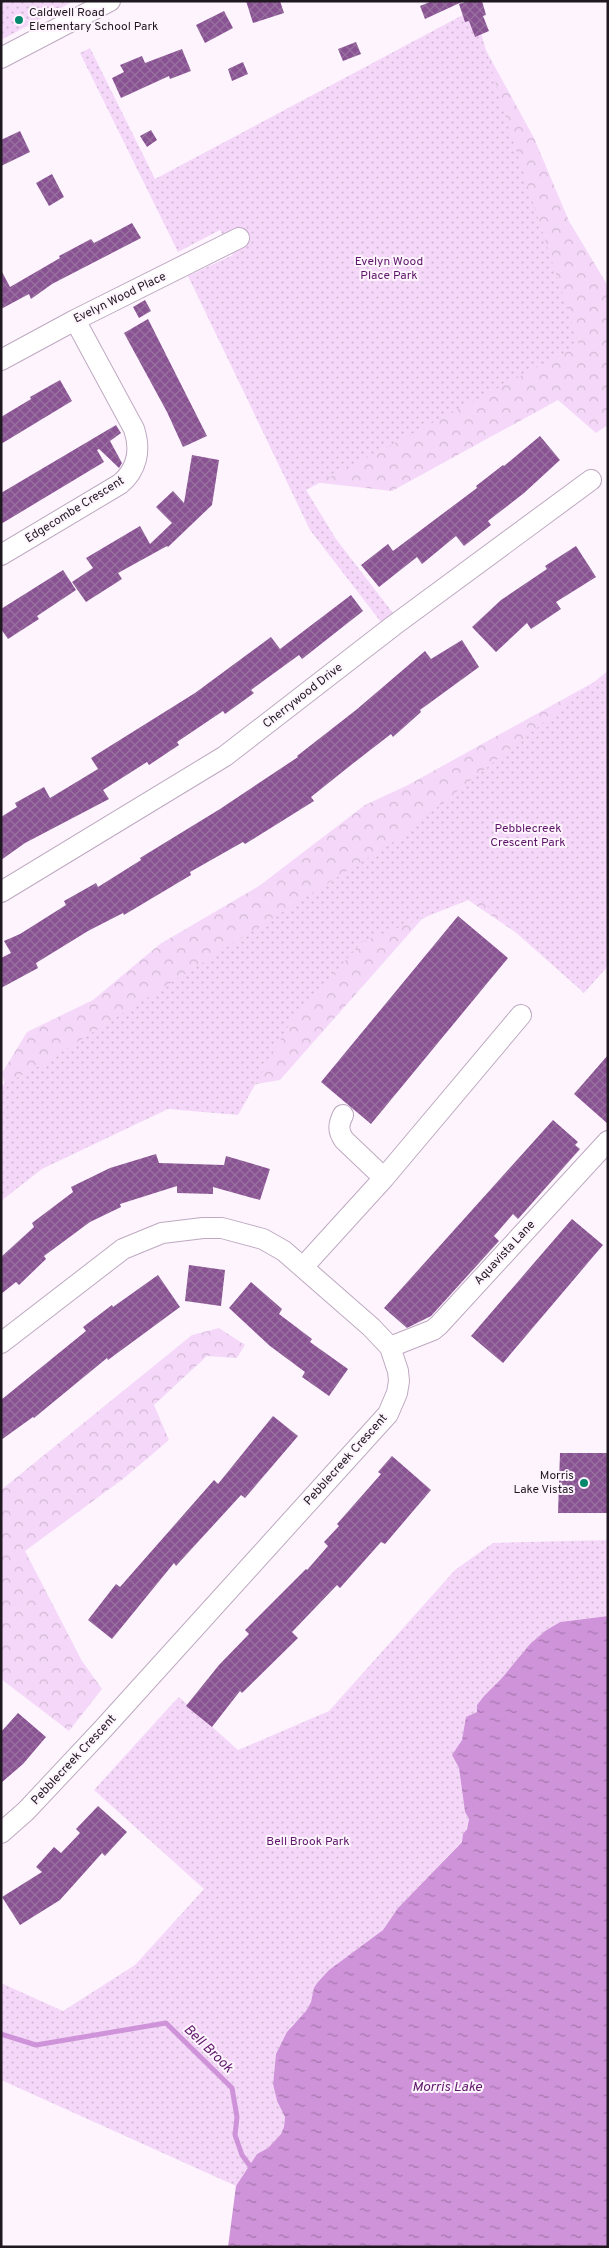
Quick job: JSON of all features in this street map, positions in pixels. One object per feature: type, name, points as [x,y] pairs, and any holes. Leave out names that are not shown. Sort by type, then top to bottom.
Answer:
[{"type":"street","points":[[1,58],[110,1]]},
{"type":"street","name":"Evelyn Wood Place","points":[[1,360],[75,320],[239,238]]},
{"type":"street","name":"Edgecombe Crescent","points":[[1,555],[120,484],[128,478],[135,464],[138,444],[134,429],[75,320]]},
{"type":"street","name":"Cherrywood Drive","points":[[1,892],[225,756],[393,626],[592,480]]},
{"type":"street","points":[[304,1266],[384,1178],[520,1015]]},
{"type":"street","points":[[343,1116],[340,1122],[339,1133],[384,1178]]},
{"type":"street","name":"Aquavista Lane","points":[[390,1348],[433,1330],[439,1325],[608,1141]]},
{"type":"street","name":"Pebblecreek Crescent","points":[[1,1343],[105,1261],[142,1239],[162,1232],[222,1228],[263,1239],[284,1251],[304,1266],[371,1326],[390,1348],[398,1371],[399,1381],[397,1393],[388,1414],[103,1729],[26,1811],[1,1833]]},
{"type":"green space","name":"Caldwell Road Elementary School Park","points":[[1,1],[74,1],[1,40]]},
{"type":"green space","name":"Evelyn Wood Place Park","points":[[474,9],[507,122],[579,345],[306,490],[336,539],[396,617],[384,626],[310,530],[188,276],[233,255],[220,230],[178,252],[80,53],[90,48],[155,179]]},
{"type":"green space","points":[[472,25],[534,138],[569,221],[608,286],[608,425],[596,433],[558,400],[392,491],[294,480]]},
{"type":"green space","name":"Pebblecreek Crescent Park","points":[[608,671],[576,973],[465,898],[422,919],[280,1080],[15,1126],[2,1073],[27,1032],[93,1000],[160,944],[259,886],[365,805],[408,785],[596,681]]},
{"type":"green space","name":"Pebblecreek Crescent Park","points":[[608,671],[608,966],[584,993],[476,897],[362,942],[291,1021],[238,1115],[168,1109],[42,1169],[1,1201],[1,1086],[41,1065],[396,840]]},
{"type":"green space","points":[[219,1328],[245,1345],[237,1358],[207,1356],[154,1405],[169,1440],[123,1479],[25,1551],[82,1661],[102,1689],[69,1731],[1,1679],[1,1490],[192,1335]]},
{"type":"green space","name":"Bell Brook Park","points":[[608,1540],[608,1616],[560,1622],[545,1631],[530,1644],[484,1696],[477,1705],[477,1712],[467,1717],[462,1740],[452,1755],[459,1768],[465,1812],[469,1819],[463,1840],[398,1908],[383,1930],[329,1970],[316,1984],[311,2002],[306,2011],[300,2020],[292,2025],[276,2054],[273,2084],[277,2101],[285,2117],[284,2127],[281,2134],[268,2148],[257,2154],[236,2186],[1,2080],[1,1983],[63,2011],[135,1965],[204,1889],[94,1790],[179,1697],[238,1750],[329,1711],[455,1570],[493,1543]]},
{"type":"water","name":"Morris Lake","points":[[608,1616],[608,2247],[228,2247],[236,2186],[257,2154],[268,2148],[281,2134],[284,2127],[285,2117],[277,2101],[273,2084],[276,2054],[287,2032],[306,2011],[317,1983],[329,1970],[383,1930],[398,1908],[462,1842],[469,1819],[465,1812],[459,1768],[452,1755],[462,1740],[466,1717],[477,1712],[477,1705],[484,1696],[530,1644],[545,1631],[560,1622]]},
{"type":"building","points":[[246,1],[280,1],[284,13],[253,23]]},
{"type":"building","points":[[432,1],[464,1],[425,19],[420,6]]},
{"type":"building","points":[[468,1],[482,1],[486,15],[483,16],[489,31],[475,37],[469,21],[465,22],[459,4]]},
{"type":"building","points":[[224,11],[233,28],[205,43],[196,25]]},
{"type":"building","points":[[356,42],[361,54],[343,61],[338,49]]},
{"type":"building","points":[[182,49],[191,71],[170,79],[169,76],[121,98],[112,78],[124,72],[120,65],[142,56],[145,63]]},
{"type":"building","points":[[243,62],[248,74],[232,81],[228,69]]},
{"type":"building","points":[[151,130],[157,140],[147,147],[140,136]]},
{"type":"building","points":[[20,131],[30,152],[1,166],[1,140]]},
{"type":"building","points":[[52,174],[64,197],[49,206],[36,183]]},
{"type":"building","points":[[132,223],[141,238],[52,284],[31,299],[29,294],[1,309],[1,270],[10,287],[60,258],[59,256],[91,239],[94,243]]},
{"type":"building","points":[[145,300],[151,311],[139,318],[133,307]]},
{"type":"building","points":[[148,319],[207,436],[183,447],[167,412],[124,333]]},
{"type":"building","points":[[60,380],[72,401],[1,444],[1,417],[31,399],[30,397]]},
{"type":"building","points":[[116,425],[121,433],[110,441],[122,463],[119,468],[99,449],[97,450],[104,462],[1,524],[1,493]]},
{"type":"building","points":[[540,436],[560,460],[524,493],[488,521],[491,525],[464,546],[456,536],[422,564],[417,557],[379,587],[361,565],[388,544],[393,551],[477,488],[476,486]]},
{"type":"building","points":[[192,455],[219,460],[212,505],[168,547],[118,573],[122,579],[86,602],[72,582],[93,568],[86,558],[140,526],[150,544],[172,523],[156,507],[173,491],[184,503]]},
{"type":"building","points":[[576,546],[596,577],[556,602],[561,609],[531,629],[527,623],[496,652],[472,627],[501,600],[547,569],[545,566]]},
{"type":"building","points":[[63,570],[76,590],[37,616],[39,619],[8,639],[1,629],[1,609]]},
{"type":"building","points":[[351,595],[363,611],[302,659],[299,655],[251,690],[254,693],[225,714],[223,711],[177,742],[179,745],[149,765],[147,762],[103,790],[109,799],[25,843],[1,860],[1,817],[17,807],[15,803],[44,787],[50,798],[98,769],[91,758],[195,693],[271,637],[280,649]]},
{"type":"building","points":[[462,640],[479,667],[420,710],[421,712],[393,737],[391,734],[311,797],[314,801],[245,844],[243,842],[190,872],[191,875],[124,915],[123,913],[88,931],[36,963],[38,968],[1,988],[1,958],[11,953],[4,941],[20,934],[66,905],[64,901],[96,883],[98,887],[298,757],[425,651],[431,659]]},
{"type":"building","points":[[458,916],[508,958],[371,1124],[321,1082]]},
{"type":"building","points":[[608,1055],[608,1124],[574,1094]]},
{"type":"building","points":[[553,1120],[578,1142],[575,1145],[580,1149],[518,1219],[513,1214],[494,1236],[499,1241],[431,1316],[407,1328],[384,1308]]},
{"type":"building","points":[[156,1154],[159,1163],[224,1165],[226,1156],[270,1169],[260,1200],[213,1187],[213,1194],[177,1193],[177,1186],[120,1204],[121,1207],[90,1222],[44,1256],[46,1259],[19,1285],[16,1282],[1,1294],[1,1257],[34,1227],[32,1223],[73,1192],[71,1187],[110,1168]]},
{"type":"building","points":[[572,1219],[603,1245],[503,1363],[471,1336]]},
{"type":"building","points":[[189,1265],[225,1270],[221,1306],[185,1301]]},
{"type":"building","points":[[158,1275],[180,1307],[108,1360],[107,1358],[34,1418],[1,1440],[1,1400],[86,1331],[83,1327],[112,1305],[113,1307]]},
{"type":"building","points":[[251,1282],[282,1309],[279,1314],[312,1339],[310,1342],[348,1369],[329,1396],[302,1377],[305,1372],[270,1346],[229,1308]]},
{"type":"building","points":[[273,1416],[298,1436],[245,1498],[241,1495],[176,1566],[174,1563],[112,1639],[88,1620],[116,1584],[120,1587],[214,1480],[218,1484]]},
{"type":"building","name":"Morris Lake Vistas","points":[[560,1453],[608,1453],[608,1513],[558,1513]]},
{"type":"building","points":[[392,1456],[431,1490],[385,1544],[381,1542],[340,1588],[337,1585],[292,1632],[298,1638],[242,1693],[240,1691],[212,1727],[186,1706],[219,1665],[249,1634],[245,1630],[307,1570],[328,1546],[324,1542],[339,1526],[337,1524],[381,1474],[378,1472]]},
{"type":"building","points":[[18,1713],[46,1737],[23,1764],[1,1783],[1,1732]]},
{"type":"building","points":[[98,1806],[127,1832],[105,1856],[102,1853],[60,1900],[20,1925],[2,1897],[42,1872],[36,1867],[54,1847],[61,1853],[80,1833],[76,1829]]},
{"type":"waterway","name":"Bell Brook","points":[[1,2034],[36,2045],[166,2023],[232,2088],[237,2117],[235,2135],[242,2155],[250,2166]]},
{"type":"place","name":"Caldwell Road Elementary School Park","points":[[19,20]]},
{"type":"place","name":"Morris Lake Vistas","points":[[584,1483]]}]
